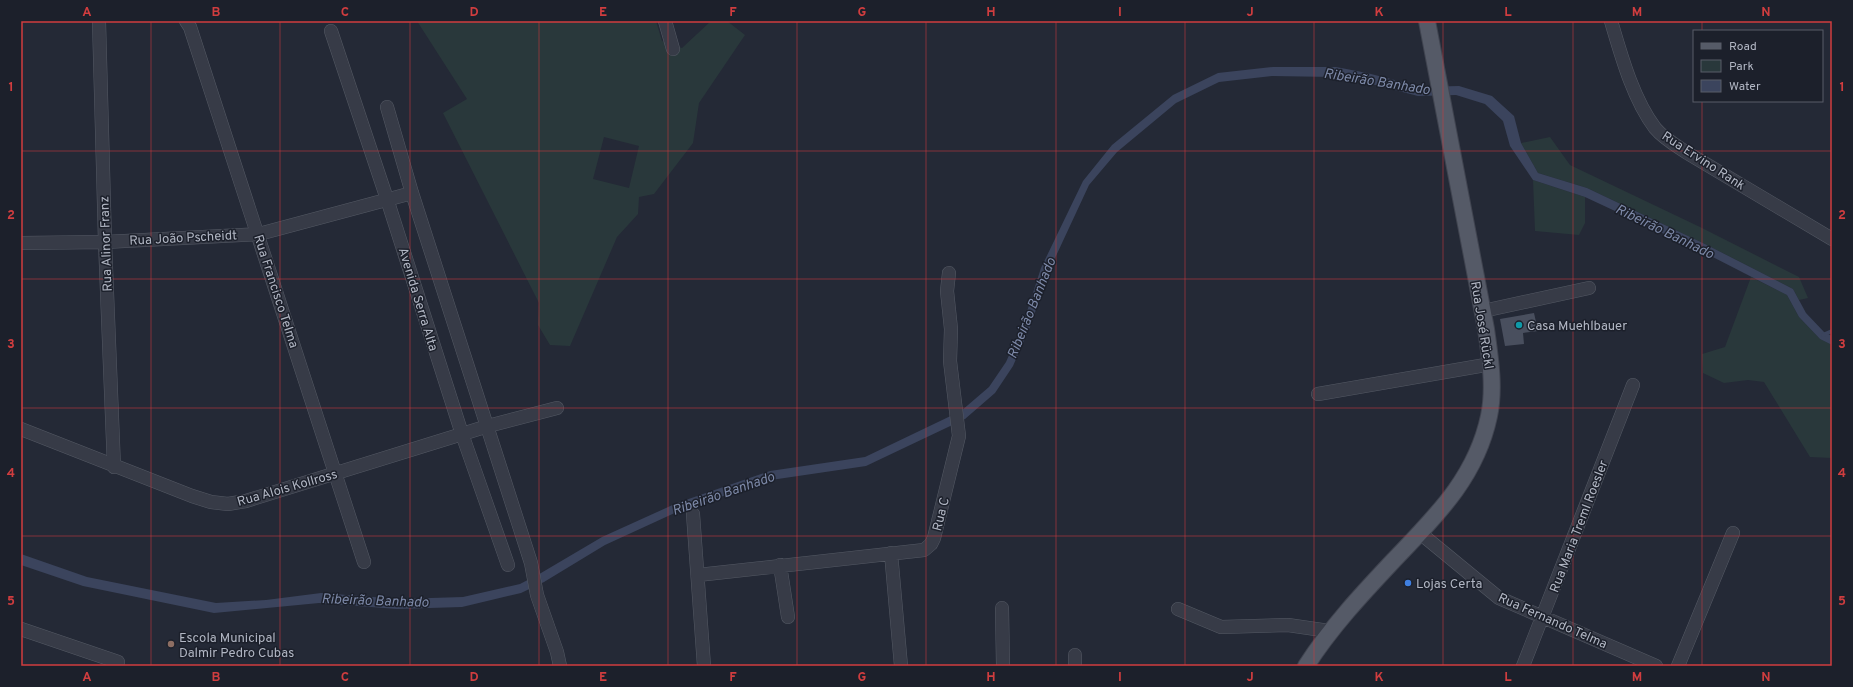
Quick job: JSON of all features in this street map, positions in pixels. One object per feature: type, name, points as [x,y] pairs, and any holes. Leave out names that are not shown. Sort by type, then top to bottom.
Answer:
[{"type":"main road","name":"Rua José Rückl","points":[[1306,666],[1329,631],[1454,494],[1477,457],[1489,415],[1491,364],[1483,311],[1427,21]]},
{"type":"street","name":"Rua Alinor Franz","points":[[99,21],[105,242],[114,467]]},
{"type":"street","name":"Rua Francisco Telma","points":[[186,21],[193,34],[259,234],[364,562]]},
{"type":"street","points":[[665,21],[673,49]]},
{"type":"street","name":"Rua Ervino Rank","points":[[1611,21],[1619,48],[1638,97],[1646,115],[1656,129],[1670,142],[1689,154],[1832,239]]},
{"type":"street","name":"Avenida Serra Alta","points":[[332,31],[388,199],[462,434],[508,565]]},
{"type":"street","name":"Avenida Serra Alta","points":[[387,107],[412,193],[531,563],[537,595],[557,652],[560,666]]},
{"type":"street","name":"Rua João Pscheidt","points":[[21,243],[105,242],[259,234],[412,193]]},
{"type":"street","name":"Rua C","points":[[698,575],[924,550],[931,544],[934,538],[957,443],[959,426],[950,360],[951,324],[947,291],[949,273]]},
{"type":"street","points":[[1483,311],[1589,288]]},
{"type":"street","points":[[1318,394],[1491,364]]},
{"type":"street","name":"Rua Maria Treml Roesler","points":[[1523,666],[1633,385]]},
{"type":"street","name":"Rua Alois Kollross","points":[[21,429],[114,467],[192,496],[211,502],[228,504],[246,501],[488,426],[557,408]]},
{"type":"street","points":[[693,514],[704,666]]},
{"type":"street","name":"Rua Fernando Telma","points":[[1420,533],[1499,598],[1656,666]]},
{"type":"street","points":[[1678,666],[1733,533]]},
{"type":"street","points":[[891,553],[901,666]]},
{"type":"street","points":[[780,565],[788,617]]},
{"type":"street","points":[[1002,608],[1003,666]]},
{"type":"street","points":[[1178,609],[1221,627],[1288,625],[1329,631]]},
{"type":"street","points":[[21,629],[118,662]]},
{"type":"green space","points":[[417,21],[656,21],[662,41],[682,48],[711,21],[727,21],[745,35],[699,103],[693,143],[654,194],[639,197],[638,214],[617,237],[570,346],[550,345],[538,325],[539,303],[443,113],[467,99]],"holes":[[[604,137],[639,146],[629,188],[593,179]]]},
{"type":"green space","points":[[1550,137],[1570,165],[1700,227],[1799,277],[1808,298],[1799,300],[1793,289],[1707,245],[1587,188],[1538,173],[1521,143]]},
{"type":"green space","points":[[1533,180],[1585,197],[1585,223],[1579,235],[1535,231]]},
{"type":"green space","points":[[1751,277],[1787,295],[1799,317],[1820,339],[1832,345],[1832,458],[1810,457],[1764,382],[1748,380],[1724,383],[1703,373],[1702,354],[1725,347]]},
{"type":"water","name":"Ribeirão Banhado","points":[[1273,67],[1336,67],[1422,87],[1459,86],[1492,96],[1514,116],[1521,143],[1538,173],[1587,188],[1707,245],[1793,289],[1806,313],[1824,332],[1832,336],[1832,345],[1820,339],[1799,317],[1787,295],[1705,253],[1585,197],[1533,180],[1510,146],[1503,121],[1485,104],[1456,95],[1418,96],[1364,82],[1334,77],[1272,76],[1219,82],[1176,103],[1117,152],[1089,185],[1049,271],[1030,327],[1013,366],[995,393],[965,419],[866,466],[771,480],[679,511],[605,545],[544,582],[521,593],[462,607],[397,609],[319,603],[214,613],[83,586],[21,565],[21,554],[87,577],[216,603],[266,600],[321,593],[399,599],[463,597],[520,584],[602,537],[677,503],[770,471],[865,457],[961,411],[989,387],[1006,362],[1023,324],[1041,268],[1083,181],[1112,145],[1173,95],[1218,73]]},
{"type":"building","name":"Casa Muehlbauer","points":[[1534,313],[1538,331],[1523,333],[1524,344],[1505,346],[1500,319]]},
{"type":"waterway","points":[[1823,335],[1832,331]]},
{"type":"place","name":"Casa Muehlbauer","points":[[1519,325]]},
{"type":"place","name":"Lojas Certa","points":[[1408,583]]},
{"type":"place","name":"Escola Municipal Dalmir Pedro Cubas","points":[[171,644]]}]
